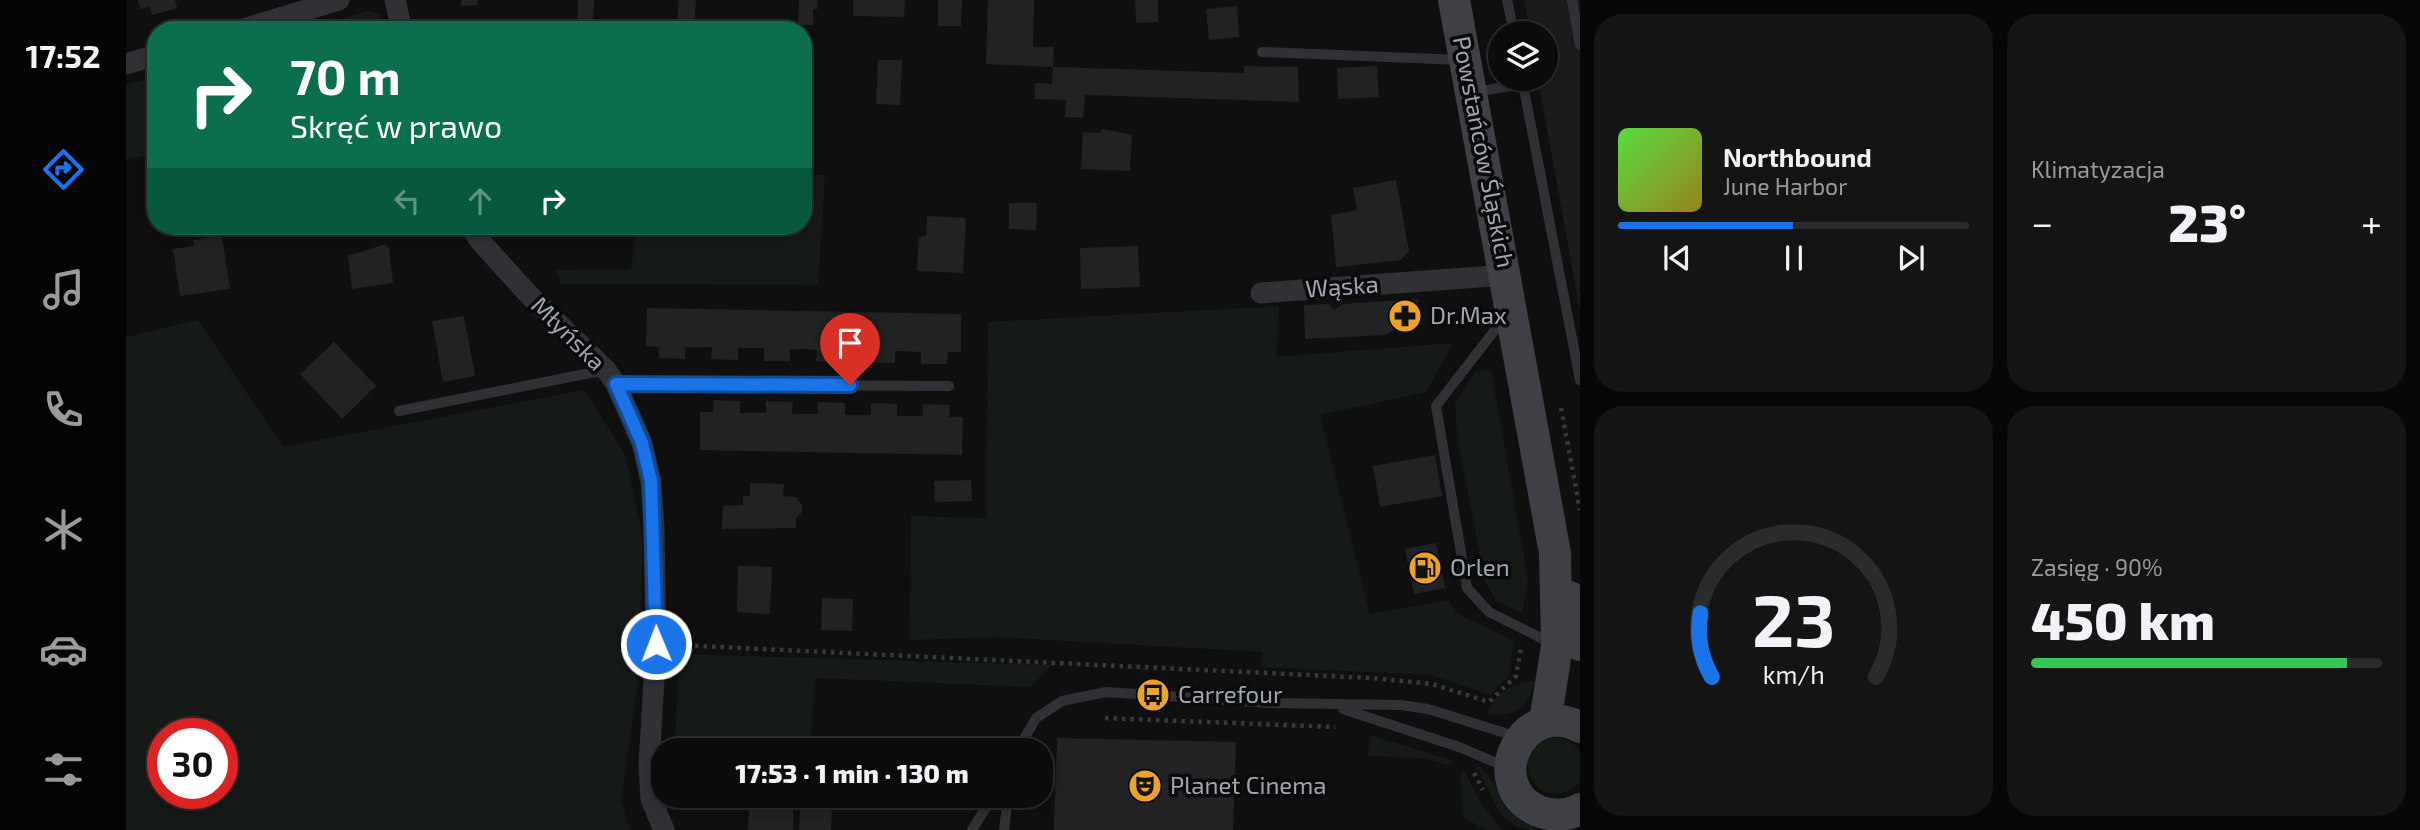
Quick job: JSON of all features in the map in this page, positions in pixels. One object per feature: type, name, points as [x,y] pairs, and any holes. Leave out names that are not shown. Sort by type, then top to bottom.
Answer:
[{"type":"street","points":[[261,21],[297,6],[339,0]]},
{"type":"street","points":[[395,0],[400,21]]},
{"type":"street","name":"Powstańców Śląskich","points":[[1454,0],[1513,307],[1569,645],[1533,730],[1511,758],[1510,769]]},
{"type":"street","points":[[126,64],[147,58]]},
{"type":"street","name":"Młyńska","points":[[476,235],[531,297],[611,377],[642,443],[651,481],[656,644],[649,766],[651,799],[664,830]]},
{"type":"street","name":"Wąska","points":[[1261,293],[1507,275]]},
{"type":"street","points":[[1533,730],[1559,720],[1580,727]]},
{"type":"street","points":[[1510,769],[1517,790],[1531,807],[1569,818]]},
{"type":"lane","points":[[1507,0],[1511,21]]},
{"type":"lane","points":[[1572,0],[1580,45]]},
{"type":"lane","points":[[1262,52],[1466,61]]},
{"type":"lane","points":[[1472,92],[1488,89]]},
{"type":"lane","points":[[1525,91],[1580,380]]},
{"type":"lane","points":[[1513,307],[1436,406],[1466,588],[1489,612],[1525,630],[1569,645]]},
{"type":"lane","points":[[399,411],[611,377],[948,386]]},
{"type":"lane","points":[[1024,738],[1036,718],[1062,701],[1106,692],[1334,706],[1401,705],[1533,730]]},
{"type":"lane","points":[[1334,706],[1458,747],[1510,769]]},
{"type":"lane","points":[[972,830],[986,808]]},
{"type":"lane","points":[[1004,830],[1007,808]]},
{"type":"path","points":[[656,644],[1372,678],[1432,684],[1489,702],[1516,676],[1525,630]]},
{"type":"path","points":[[1105,718],[1347,728]]},
{"type":"path","points":[[1469,768],[1484,792]]},
{"type":"shaded area","points":[[1524,0],[1580,0],[1580,311],[1540,91],[1558,91],[1558,21],[1528,21]]},
{"type":"shaded area","points":[[368,11],[379,14],[383,21],[334,21]]},
{"type":"shaded area","points":[[147,79],[147,156],[126,159],[126,85]]},
{"type":"shaded area","points":[[812,175],[825,175],[818,285],[561,284],[556,270],[631,269],[636,235],[812,235]]},
{"type":"shaded area","points":[[1279,306],[1276,357],[1453,343],[1426,392],[1320,415],[1370,614],[1448,600],[1458,614],[1514,641],[1508,677],[1490,695],[1431,675],[1262,667],[1263,652],[997,637],[910,640],[911,516],[986,518],[988,322]]},
{"type":"shaded area","points":[[198,320],[283,447],[584,390],[625,454],[642,531],[641,662],[621,800],[630,830],[126,830],[126,337]]},
{"type":"shaded area","points":[[1491,369],[1528,580],[1522,613],[1496,601],[1485,581],[1458,443],[1455,404],[1475,372]]},
{"type":"shaded area","points":[[680,654],[1052,665],[1030,687],[815,678],[811,738],[675,738]]},
{"type":"shaded area","points":[[1536,681],[1529,697],[1519,708],[1506,714],[1487,714],[1495,700],[1507,690]]},
{"type":"shaded area","points":[[1370,735],[1454,761],[1449,765],[1421,758],[1368,756]]},
{"type":"shaded area","points":[[1551,738],[1561,738],[1579,750],[1580,780],[1576,786],[1561,794],[1551,794],[1536,786],[1528,771],[1528,761],[1536,746]]},
{"type":"shaded area","points":[[1478,765],[1514,815],[1538,830],[1523,829],[1504,818],[1476,769]]},
{"type":"shaded area","points":[[1464,770],[1482,805],[1502,830],[1488,830],[1464,819],[1460,774]]},
{"type":"building","points":[[138,0],[175,0],[177,8],[152,15],[150,7],[140,9]]},
{"type":"building","points":[[461,0],[477,0],[478,5],[462,6]]},
{"type":"building","points":[[578,0],[594,0],[593,21],[577,21]]},
{"type":"building","points":[[679,0],[696,0],[695,21],[677,21]]},
{"type":"building","points":[[799,0],[818,0],[817,9],[813,9],[813,25],[812,21],[798,21]]},
{"type":"building","points":[[853,0],[905,0],[904,17],[853,16]]},
{"type":"building","points":[[938,0],[962,0],[961,26],[938,26]]},
{"type":"building","points":[[988,0],[1034,0],[1033,47],[1054,47],[1053,67],[986,64]]},
{"type":"building","points":[[1135,0],[1158,0],[1158,22],[1136,23]]},
{"type":"building","points":[[1237,6],[1239,37],[1209,40],[1206,9]]},
{"type":"building","points":[[878,60],[902,60],[900,105],[876,104]]},
{"type":"building","points":[[1244,66],[1298,67],[1299,102],[1085,95],[1083,118],[1065,117],[1066,100],[1035,99],[1035,83],[1052,84],[1053,67],[1244,73]]},
{"type":"building","points":[[1377,66],[1379,97],[1338,99],[1337,68]]},
{"type":"building","points":[[1103,129],[1132,135],[1130,171],[1081,169],[1083,132],[1099,133]]},
{"type":"building","points":[[1396,180],[1409,251],[1401,260],[1336,267],[1331,215],[1357,210],[1353,188]]},
{"type":"building","points":[[1009,203],[1037,203],[1036,230],[1009,229]]},
{"type":"building","points":[[927,216],[966,218],[963,273],[917,271],[919,238],[926,235]]},
{"type":"building","points":[[222,236],[230,289],[180,296],[173,249],[194,246],[193,240]]},
{"type":"building","points":[[385,244],[389,248],[393,283],[352,289],[348,256]]},
{"type":"building","points":[[1138,246],[1140,287],[1081,289],[1080,248]]},
{"type":"building","points":[[1418,299],[1418,308],[1410,319],[1386,335],[1305,339],[1304,305],[1329,304],[1334,310],[1343,304]]},
{"type":"building","points":[[647,308],[961,314],[961,352],[948,352],[947,364],[921,364],[921,352],[895,351],[895,363],[868,362],[869,351],[843,350],[842,362],[816,361],[817,350],[803,349],[790,349],[790,361],[764,361],[764,348],[738,348],[738,360],[711,359],[712,347],[685,347],[685,359],[659,358],[659,347],[646,346]]},
{"type":"building","points":[[464,316],[475,376],[443,382],[432,321]]},
{"type":"building","points":[[334,342],[376,386],[342,419],[300,374]]},
{"type":"building","points":[[714,400],[740,401],[740,413],[766,413],[766,401],[793,402],[792,414],[818,414],[818,402],[845,403],[845,415],[871,415],[871,403],[897,404],[897,416],[923,416],[923,404],[950,405],[949,417],[963,417],[962,455],[700,450],[700,412],[713,412]]},
{"type":"building","points":[[1435,455],[1442,496],[1380,507],[1373,466]]},
{"type":"building","points":[[971,480],[972,501],[935,502],[934,481]]},
{"type":"building","points":[[750,483],[784,484],[783,496],[796,497],[802,505],[802,512],[796,518],[796,528],[722,529],[723,506],[743,505],[743,496],[750,496]]},
{"type":"building","name":"Orlen","points":[[1436,543],[1445,588],[1414,594],[1405,549]]},
{"type":"building","points":[[738,566],[772,567],[770,614],[737,612]]},
{"type":"building","points":[[822,598],[853,599],[852,631],[821,630]]},
{"type":"building","name":"Planet Cinema","points":[[1057,738],[1236,742],[1233,830],[1054,830]]},
{"type":"building","points":[[749,808],[793,808],[793,830],[748,830]]},
{"type":"building","points":[[801,808],[832,808],[831,830],[799,830]]},
{"type":"place","name":"Dr.Max","points":[[1405,316]]},
{"type":"place","name":"Orlen","points":[[1425,568]]},
{"type":"place","name":"Carrefour","points":[[1153,695]]},
{"type":"place","name":"Planet Cinema","points":[[1145,786]]},
{"type":"route","points":[[656,644],[651,481],[642,443],[616,384],[850,385]]}]
